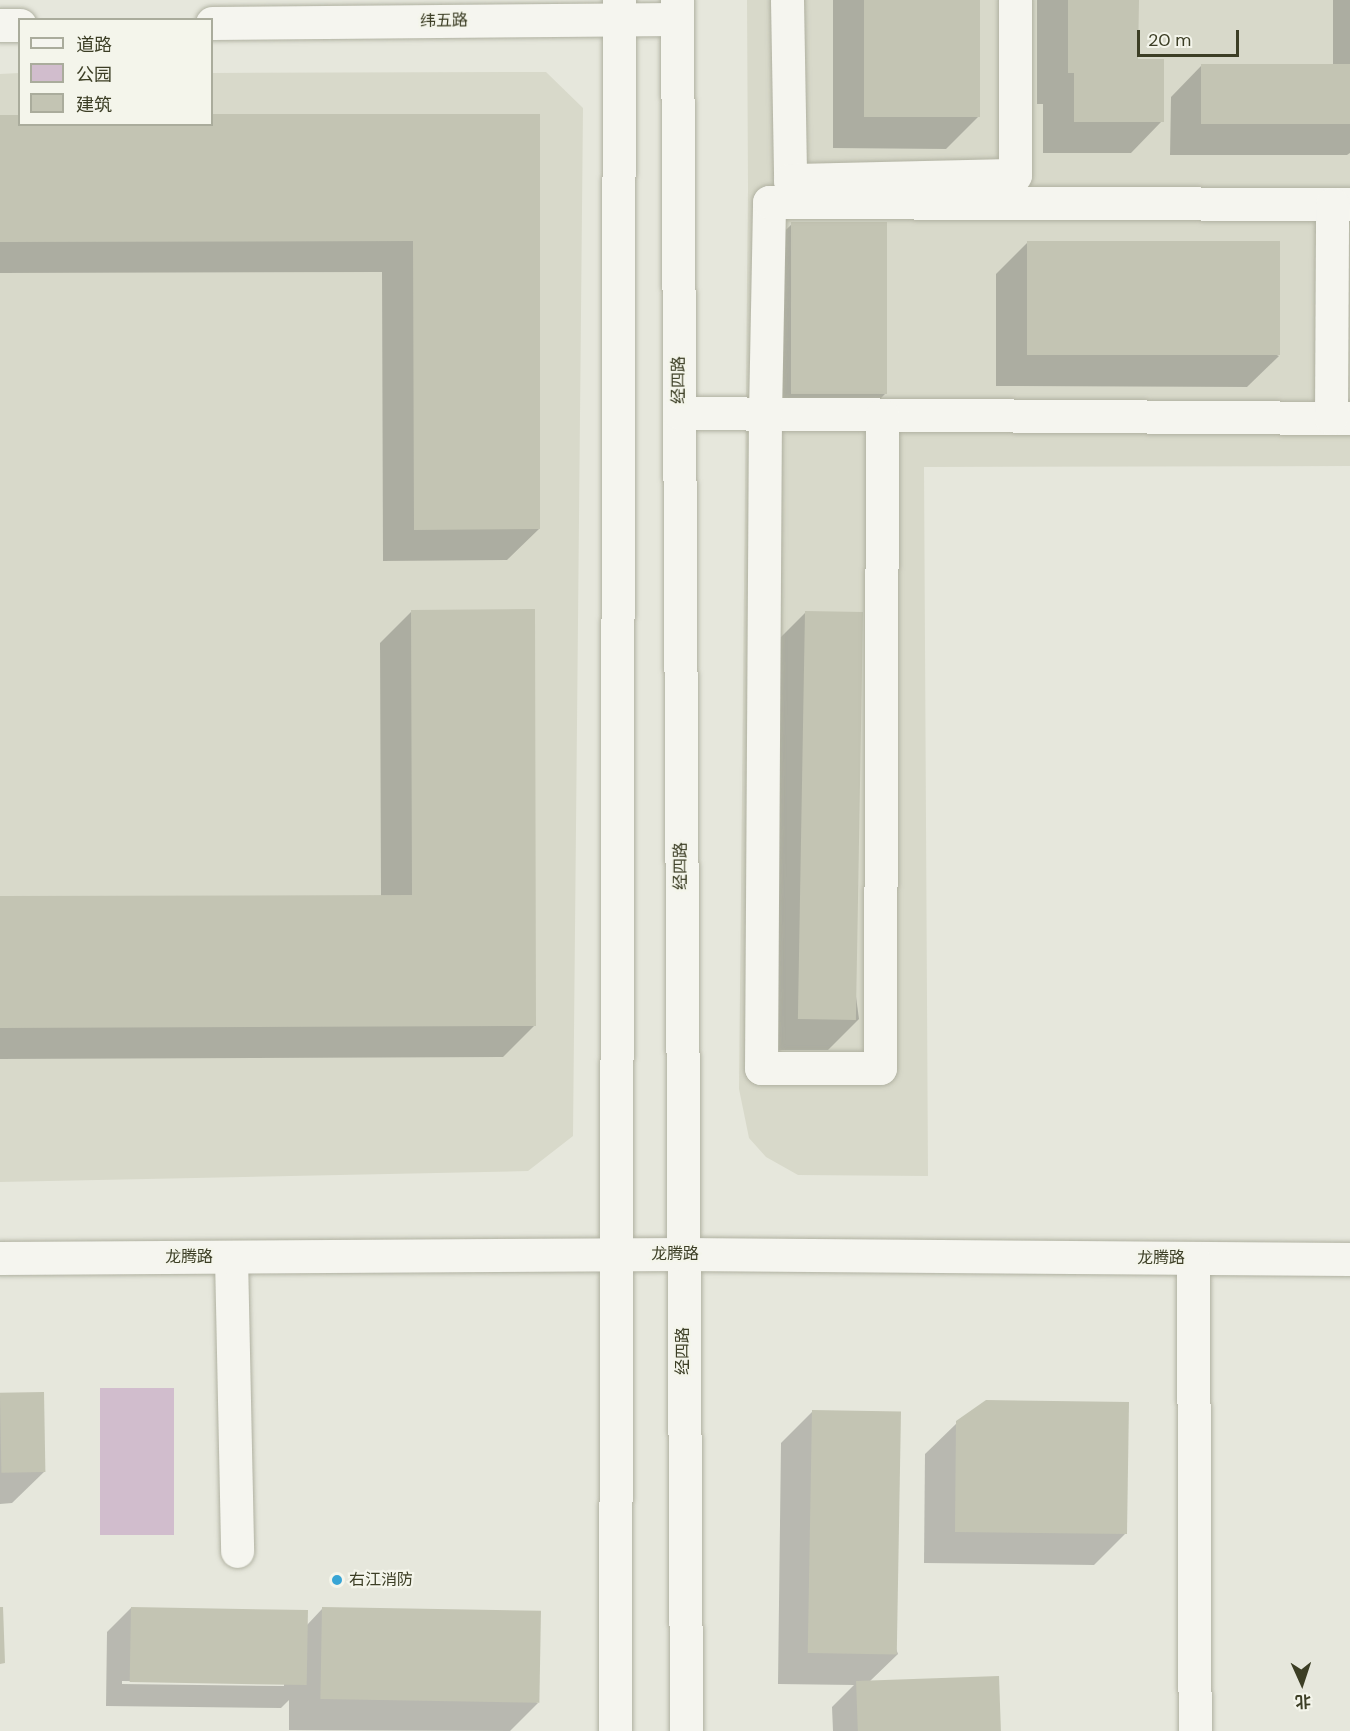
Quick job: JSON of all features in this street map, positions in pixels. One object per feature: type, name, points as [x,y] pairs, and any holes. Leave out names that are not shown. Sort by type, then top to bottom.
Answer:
[{"type":"street","points":[[787,0],[790,180],[1016,175],[1015,0]]},
{"type":"street","points":[[615,1731],[619,10]]},
{"type":"street","name":"纬五路","points":[[213,23],[677,10]]},
{"type":"street","name":"经四路","points":[[677,10],[686,1731]]},
{"type":"street","points":[[0,25],[18,25]]},
{"type":"street","points":[[679,413],[765,414],[882,415],[1340,418],[1341,204],[769,202],[765,414],[761,1068],[880,1068],[882,415]]},
{"type":"street","name":"龙腾路","points":[[0,1258],[682,1254],[1350,1259]]},
{"type":"street","points":[[231,1257],[237,1551]]},
{"type":"street","points":[[1193,1258],[1195,1731]]},
{"type":"shaded area","points":[[747,0],[1350,0],[1350,466],[924,467],[928,1176],[798,1175],[766,1157],[749,1138],[739,1089],[748,189]]},
{"type":"shaded area","points":[[546,72],[583,108],[573,1136],[528,1171],[0,1182],[0,74],[18,73],[18,126],[213,126],[213,73]]},
{"type":"green space","points":[[100,1388],[174,1388],[174,1535],[100,1535]]},
{"type":"building","points":[[864,0],[980,0],[980,117],[864,117]]},
{"type":"building","points":[[1068,0],[1139,0],[1138,59],[1164,59],[1164,122],[1074,122],[1074,73],[1068,73]]},
{"type":"building","points":[[1201,64],[1350,64],[1350,124],[1201,124]]},
{"type":"building","points":[[213,114],[540,114],[540,529],[414,530],[413,241],[0,242],[0,115],[18,115],[18,126],[213,126]]},
{"type":"building","points":[[791,222],[887,222],[887,394],[791,394]]},
{"type":"building","points":[[1027,241],[1280,241],[1280,355],[1027,355]]},
{"type":"building","points":[[535,609],[536,1026],[0,1028],[0,896],[412,895],[411,610]]},
{"type":"building","points":[[805,611],[863,612],[856,1020],[798,1019]]},
{"type":"building","points":[[44,1392],[45,1472],[1,1473],[0,1393]]},
{"type":"building","points":[[986,1400],[1129,1402],[1127,1534],[955,1532],[956,1421]]},
{"type":"building","points":[[812,1410],[901,1412],[897,1655],[808,1653]]},
{"type":"building","points":[[0,1607],[3,1607],[5,1663],[0,1664]]},
{"type":"building","points":[[131,1607],[308,1610],[307,1685],[130,1682]]},
{"type":"building","points":[[322,1607],[541,1611],[539,1703],[320,1699]]},
{"type":"building","points":[[999,1676],[1001,1731],[858,1731],[856,1681]]},
{"type":"place","name":"右江消防","points":[[337,1580]]}]
